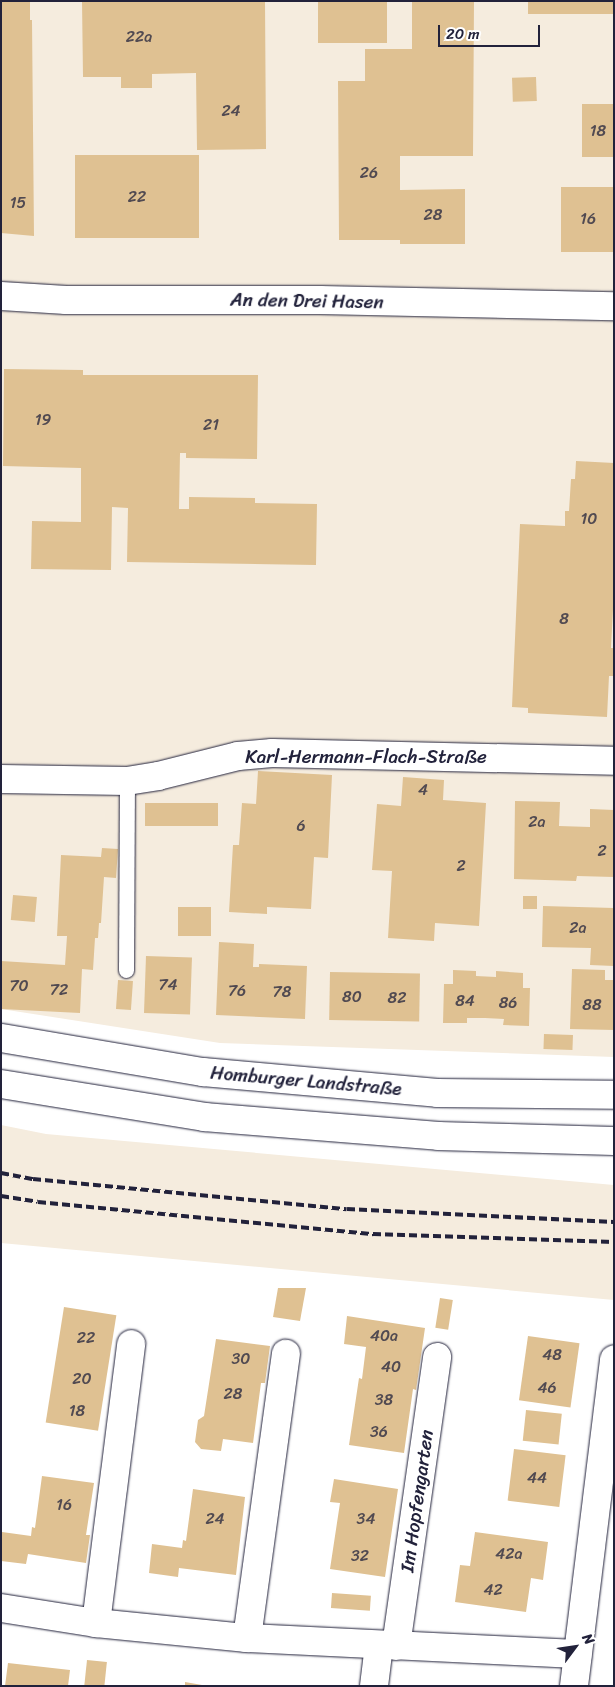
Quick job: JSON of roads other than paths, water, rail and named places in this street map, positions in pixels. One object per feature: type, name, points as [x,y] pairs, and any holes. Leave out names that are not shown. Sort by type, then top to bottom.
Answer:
[{"type":"street","name":"An den Drei Hasen","points":[[1,296],[66,300],[320,300],[614,306]]},
{"type":"street","name":"Karl-Hermann-Flach-Straße","points":[[1,779],[127,781],[158,776],[238,756],[272,753],[614,761]]},
{"type":"street","name":"Homburger Landstraße","points":[[1,1038],[204,1072],[437,1093],[614,1095]]},
{"type":"street","points":[[1,1084],[204,1117],[438,1136],[614,1141]]},
{"type":"street","points":[[96,1623],[131,1344]]},
{"type":"street","points":[[247,1638],[286,1354]]},
{"type":"street","name":"Im Hopfengarten","points":[[374,1686],[388,1646],[437,1356]]},
{"type":"street","points":[[574,1686],[614,1359]]},
{"type":"street","points":[[1,1608],[96,1623],[247,1638],[578,1654]]},
{"type":"lane","points":[[126,970],[127,781]]},
{"type":"railway","points":[[1,1173],[33,1179],[347,1209],[614,1222]]},
{"type":"railway","points":[[1,1196],[38,1202],[373,1234],[614,1242]]}]
